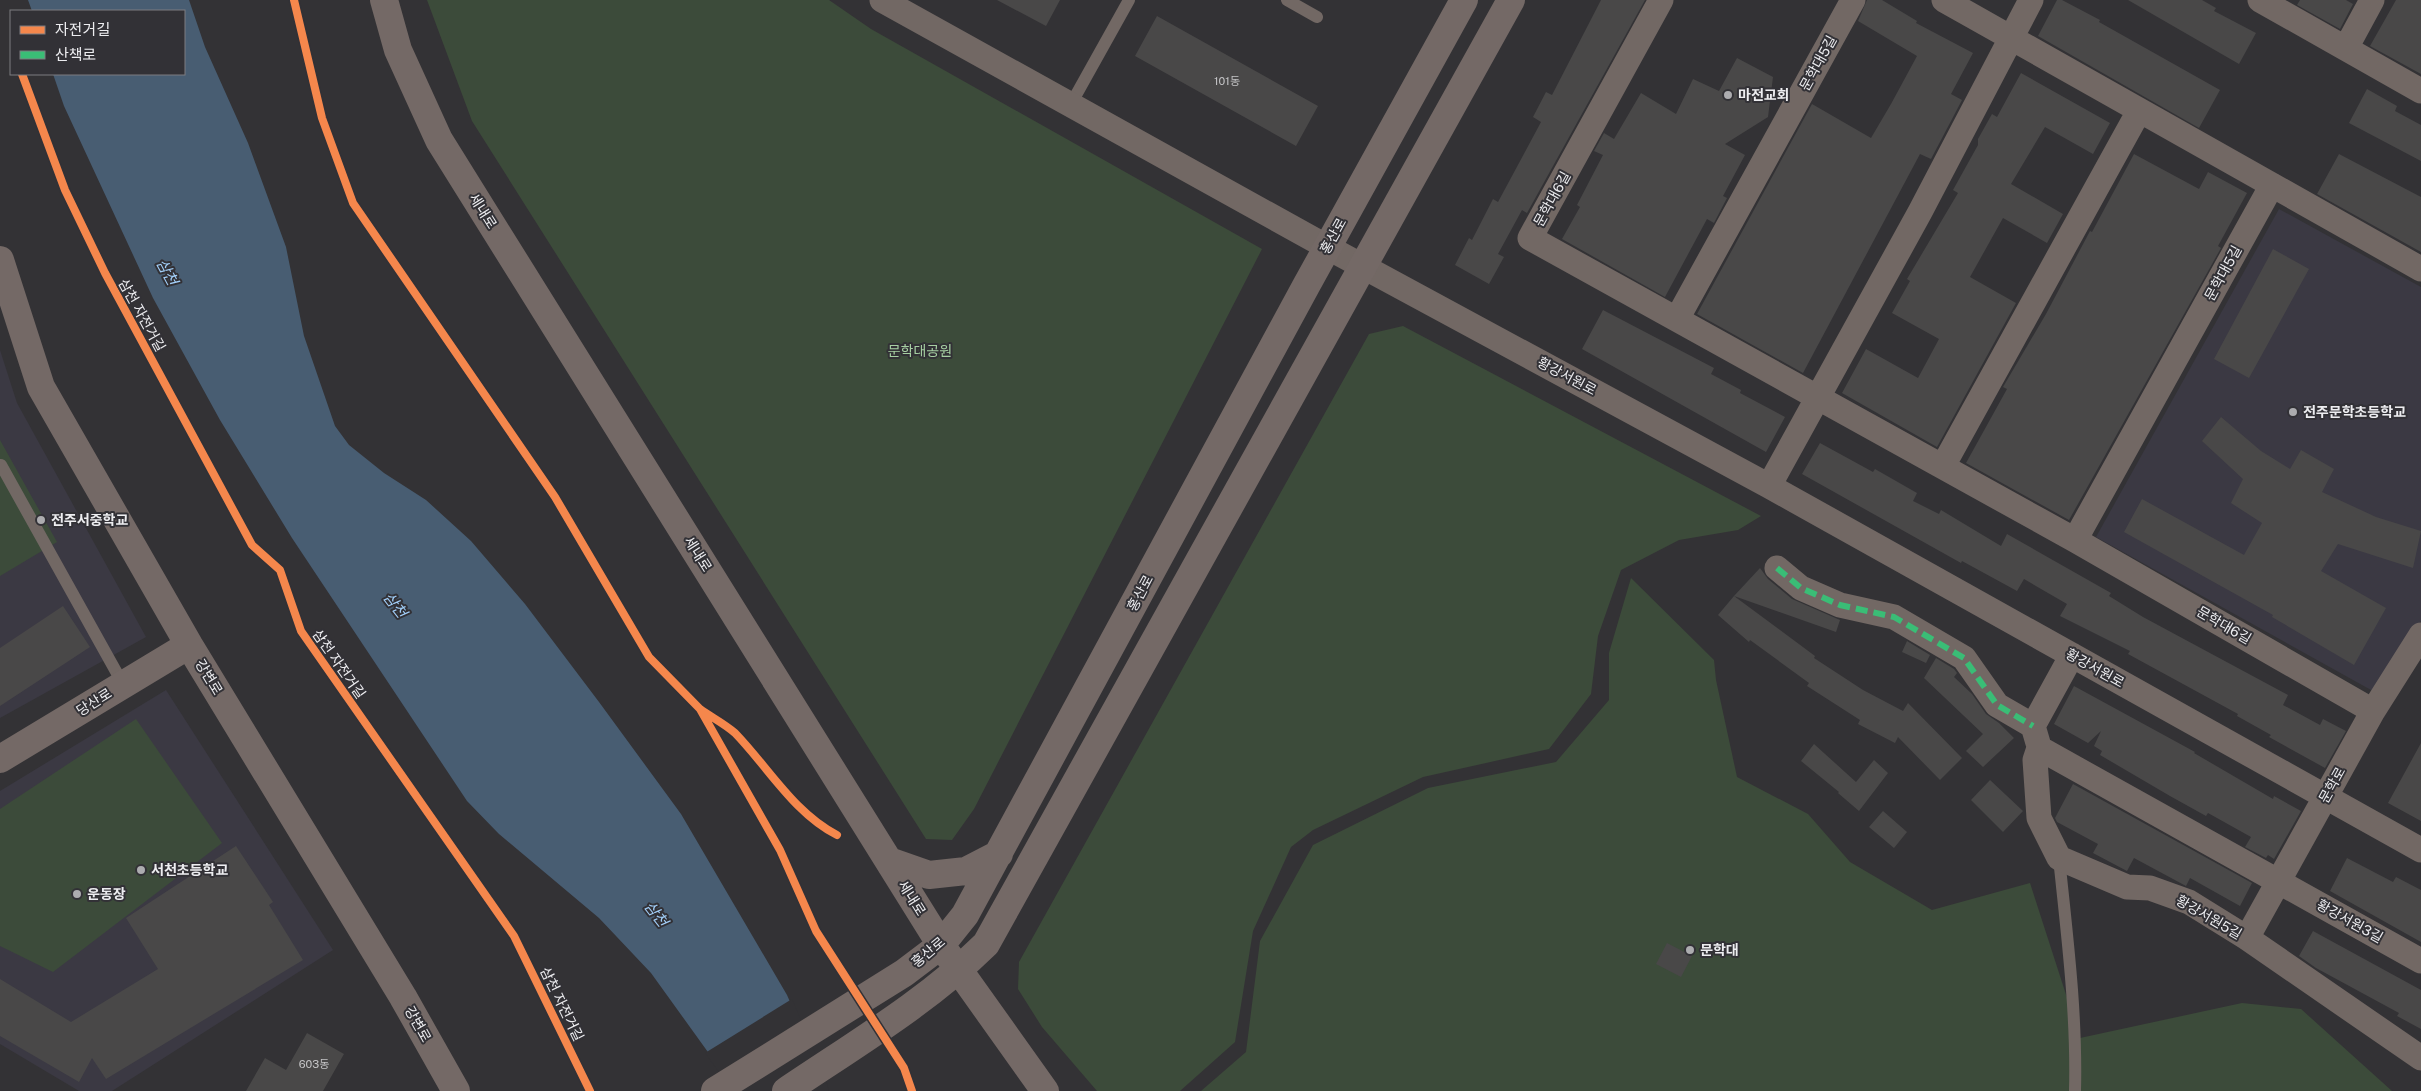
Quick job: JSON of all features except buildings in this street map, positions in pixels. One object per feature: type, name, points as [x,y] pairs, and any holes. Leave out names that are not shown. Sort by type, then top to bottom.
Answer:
[{"type":"street","name":"세내로","points":[[384,0],[398,50],[439,140],[889,862],[942,945],[1045,1091]]},
{"type":"street","name":"황강서원로","points":[[882,0],[1327,247],[1769,486],[2421,850]]},
{"type":"street","name":"홍산로","points":[[714,1091],[904,973],[942,945],[966,915],[1327,247],[1464,0]]},
{"type":"street","points":[[786,1091],[922,1000],[960,970],[986,944],[1365,267],[1511,0]]},
{"type":"street","name":"문학대6길","points":[[1661,0],[1530,238],[1943,466],[2373,710]]},
{"type":"street","name":"문학대5길","points":[[1677,319],[1853,0]]},
{"type":"street","points":[[1944,0],[2421,269]]},
{"type":"street","points":[[1769,486],[1920,212],[2031,0]]},
{"type":"street","points":[[2260,0],[2421,91]]},
{"type":"street","points":[[2346,48],[2372,0]]},
{"type":"street","points":[[1943,466],[2139,110]]},
{"type":"street","name":"문학대5길","points":[[2075,540],[2272,185]]},
{"type":"street","name":"강변로","points":[[0,260],[41,386],[189,645],[403,996],[452,1087]]},
{"type":"street","points":[[1777,568],[1801,588],[1840,605],[1894,617],[1964,658],[1997,705],[2036,737],[2279,882]]},
{"type":"street","name":"문학로","points":[[2247,938],[2373,710],[2421,635]]},
{"type":"street","name":"당산로","points":[[0,759],[189,645]]},
{"type":"street","points":[[2059,858],[2039,818],[2035,760],[2036,737],[2072,655]]},
{"type":"street","points":[[889,862],[929,875],[966,871],[999,854]]},
{"type":"street","name":"황강서원5길","points":[[2059,858],[2127,887],[2150,888],[2189,902],[2247,938],[2421,1058]]},
{"type":"street","name":"황강서원3길","points":[[2279,882],[2421,961]]},
{"type":"lane","points":[[1071,104],[1129,0]]},
{"type":"lane","points":[[1287,0],[1317,17]]},
{"type":"lane","points":[[1,465],[123,684]]},
{"type":"lane","points":[[2059,858],[2070,969],[2076,1063],[2075,1091]]},
{"type":"shaded area","name":"전주문학초등학교","points":[[2279,209],[2421,287],[2421,621],[2380,695],[2096,537]]},
{"type":"shaded area","name":"전주서중학교","points":[[0,350],[17,403],[146,637],[0,718]]},
{"type":"shaded area","name":"서천초등학교","points":[[166,690],[333,950],[112,1091],[79,1091],[0,1044],[0,791]]},
{"type":"green space","name":"문학대공원","points":[[427,0],[829,0],[871,29],[1262,249],[974,809],[952,840],[926,839],[472,121]]},
{"type":"green space","points":[[1403,326],[1761,516],[1738,530],[1679,540],[1621,570],[1598,636],[1591,694],[1549,749],[1423,777],[1313,830],[1291,847],[1253,931],[1235,1042],[1180,1091],[1097,1091],[1042,1027],[1018,989],[1019,962],[1369,334]]},
{"type":"green space","points":[[0,440],[57,542],[0,576]]},
{"type":"green space","points":[[1631,578],[1714,660],[1716,680],[1737,777],[1808,814],[1850,862],[1932,910],[2030,883],[2080,1038],[2242,1003],[2301,1009],[2392,1091],[1201,1091],[1246,1052],[1260,941],[1313,845],[1428,788],[1556,762],[1609,700],[1609,653]]},
{"type":"green space","name":"운동장","points":[[136,719],[222,843],[53,972],[0,946],[0,809]]},
{"type":"water","name":"삼천","points":[[28,0],[189,0],[205,47],[248,143],[286,247],[304,336],[335,426],[349,445],[384,473],[426,500],[471,541],[525,604],[599,702],[681,814],[787,995],[823,1077],[736,1091],[651,973],[599,918],[499,834],[467,801],[292,538],[220,420],[153,298],[64,106],[53,75],[185,75],[185,10],[32,10]]},
{"type":"pier","points":[[792,999],[825,1076],[829,1091],[733,1091],[705,1053]]},
{"type":"marked path","points":[[1777,568],[1801,588],[1840,605],[1894,617],[1964,658],[1997,705],[2033,726]]},
{"type":"cycle path","points":[[294,0],[322,118],[353,203],[555,497],[649,657],[700,709]]},
{"type":"cycle path","name":"삼천 자전거길","points":[[22,75],[65,190],[105,273],[252,545],[280,570],[301,631],[514,936],[590,1091]]},
{"type":"cycle path","points":[[837,835],[808,815],[735,733],[700,709],[780,850],[816,931],[904,1068],[912,1091]]},
{"type":"place","name":"마전교회","points":[[1728,95]]},
{"type":"place","name":"전주문학초등학교","points":[[2293,412]]},
{"type":"place","name":"전주서중학교","points":[[41,520]]},
{"type":"place","name":"서천초등학교","points":[[141,870]]},
{"type":"place","name":"운동장","points":[[77,894]]},
{"type":"place","name":"문학대","points":[[1690,950]]}]
